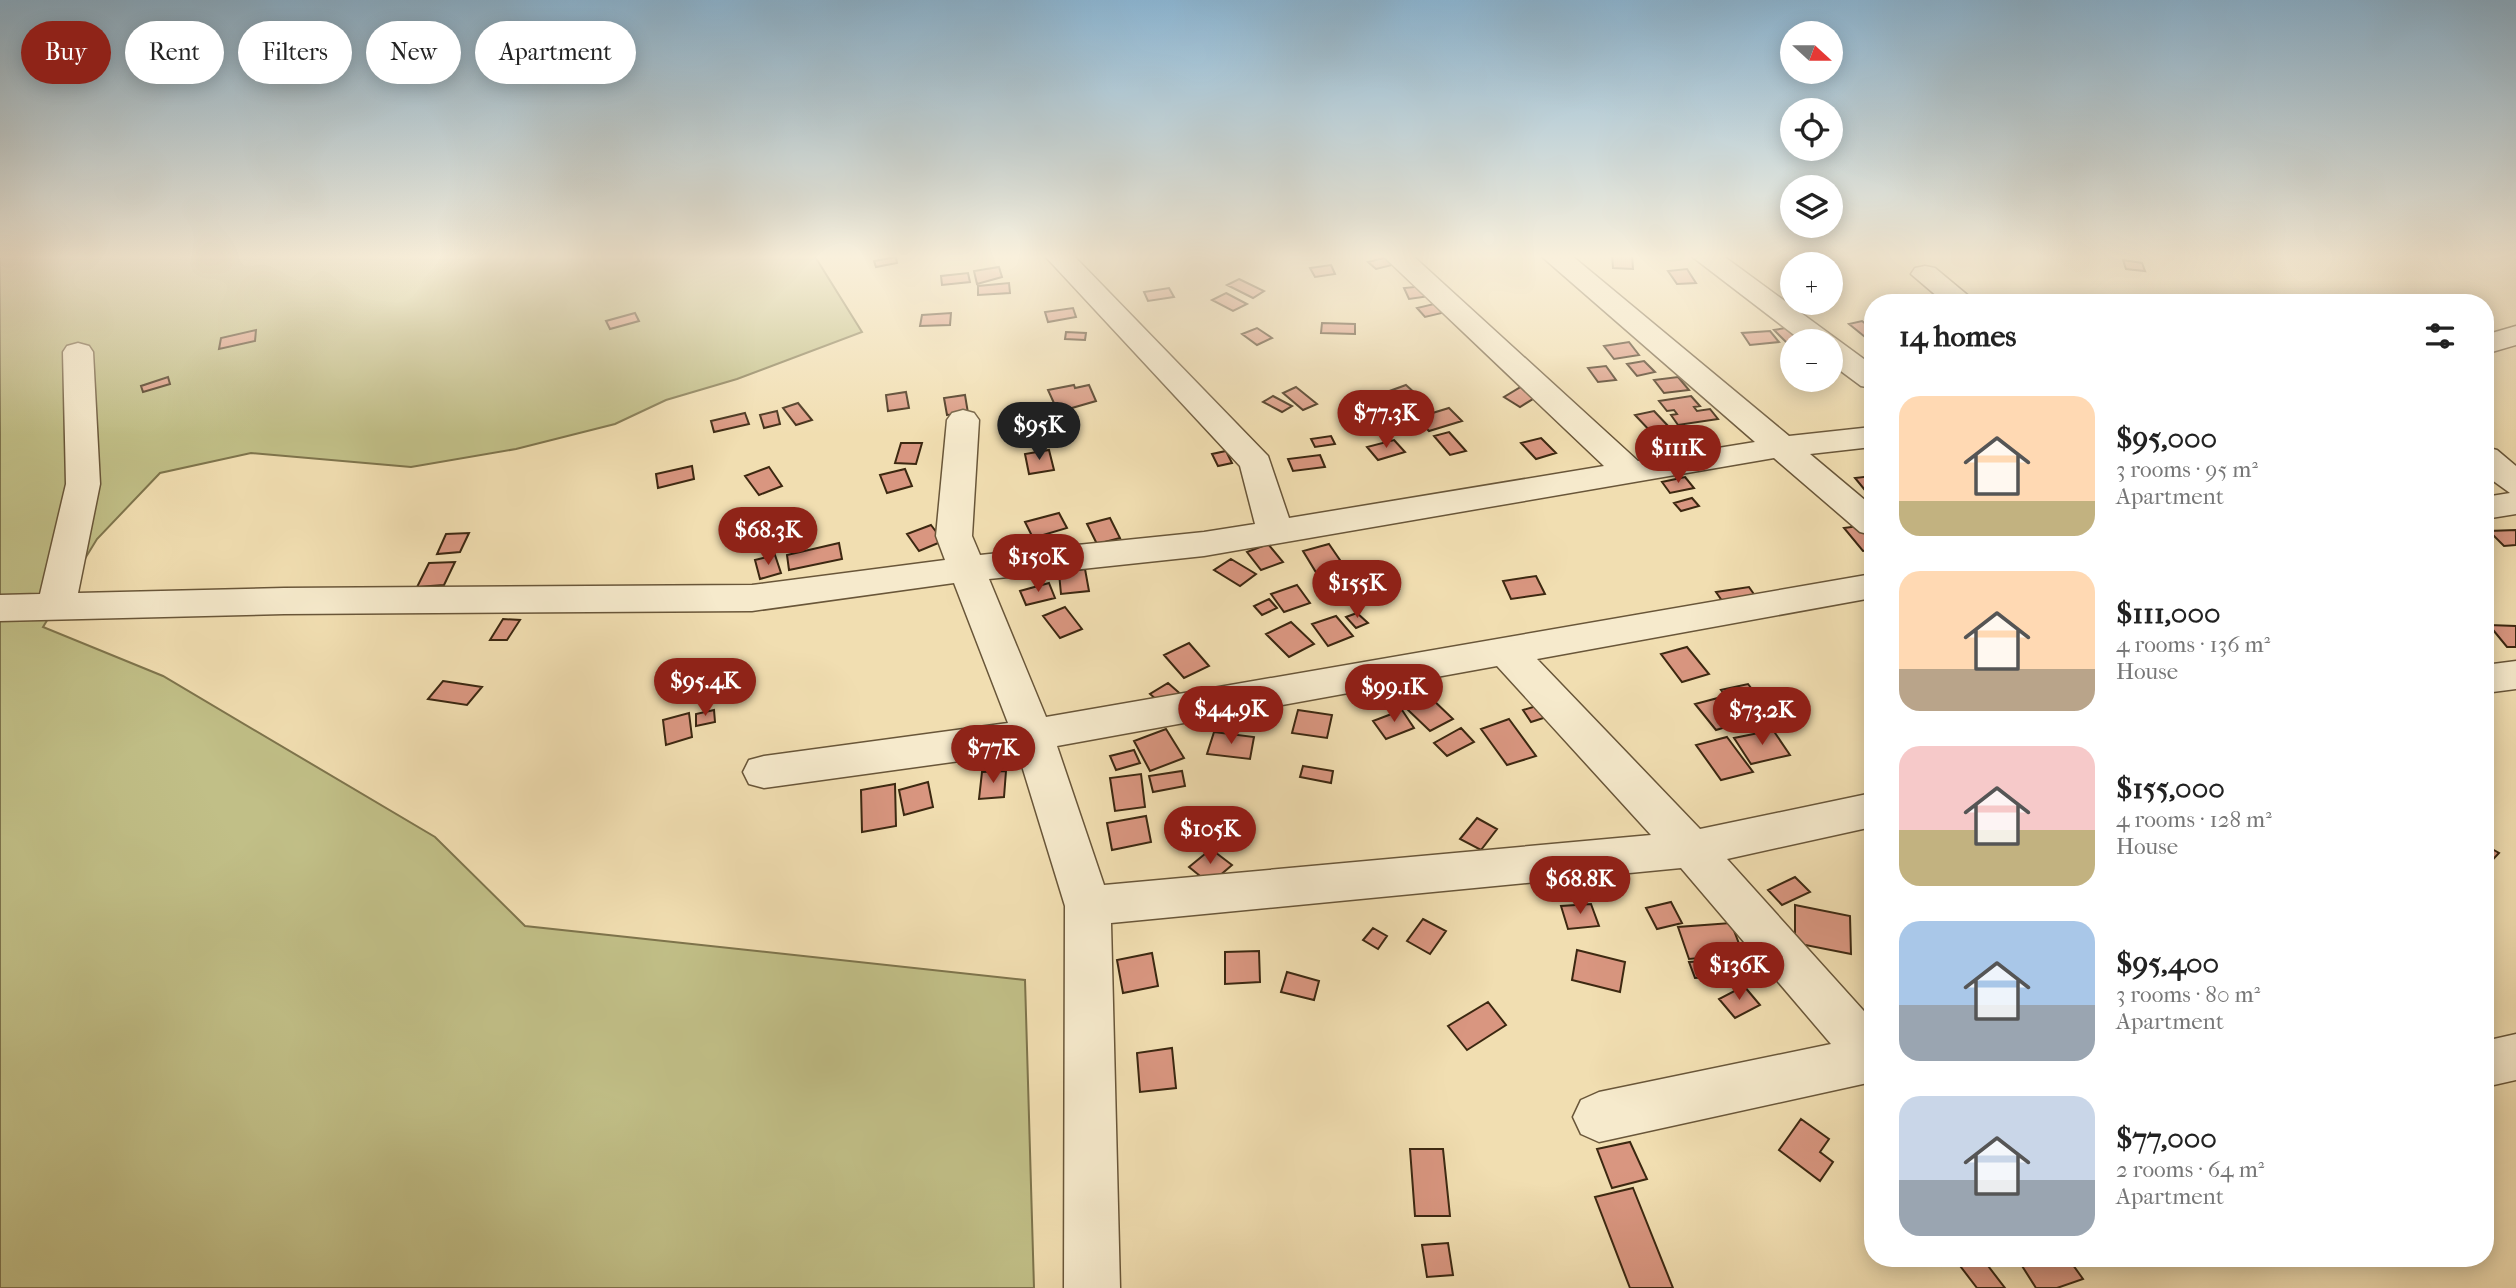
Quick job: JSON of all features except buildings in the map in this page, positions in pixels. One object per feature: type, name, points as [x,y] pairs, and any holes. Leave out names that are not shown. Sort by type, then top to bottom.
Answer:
[{"type":"street","points":[[1115,315],[1256,463],[1275,532]]},
{"type":"street","points":[[1461,315],[1630,472]]},
{"type":"street","points":[[1626,315],[1864,517]]},
{"type":"street","points":[[1786,315],[1805,329]]},
{"type":"street","points":[[2494,342],[2516,335]]},
{"type":"street","points":[[56,607],[83,484],[78,352]]},
{"type":"street","points":[[1843,358],[1864,374]]},
{"type":"street","points":[[963,420],[954,536],[1033,734],[1088,906],[1092,1288]]},
{"type":"street","points":[[0,608],[752,597],[966,569],[1204,544],[1783,447],[1864,438]]},
{"type":"street","points":[[2494,465],[2516,484]]},
{"type":"street","points":[[2494,507],[2516,503]]},
{"type":"street","points":[[764,772],[1033,734],[1864,587]]},
{"type":"street","points":[[1506,651],[1691,849],[1864,1048]]},
{"type":"street","points":[[2494,677],[2516,675]]},
{"type":"street","points":[[1088,906],[1691,849],[1864,812]]},
{"type":"street","points":[[2494,1062],[2516,1057]]},
{"type":"street","points":[[1600,1117],[1864,1059]]},
{"type":"shaded area","points":[[0,315],[851,315],[862,332],[737,379],[666,400],[615,424],[516,449],[411,467],[251,453],[160,473],[97,539],[43,627],[163,676],[435,837],[525,926],[1025,980],[1034,1288],[0,1288]]}]
